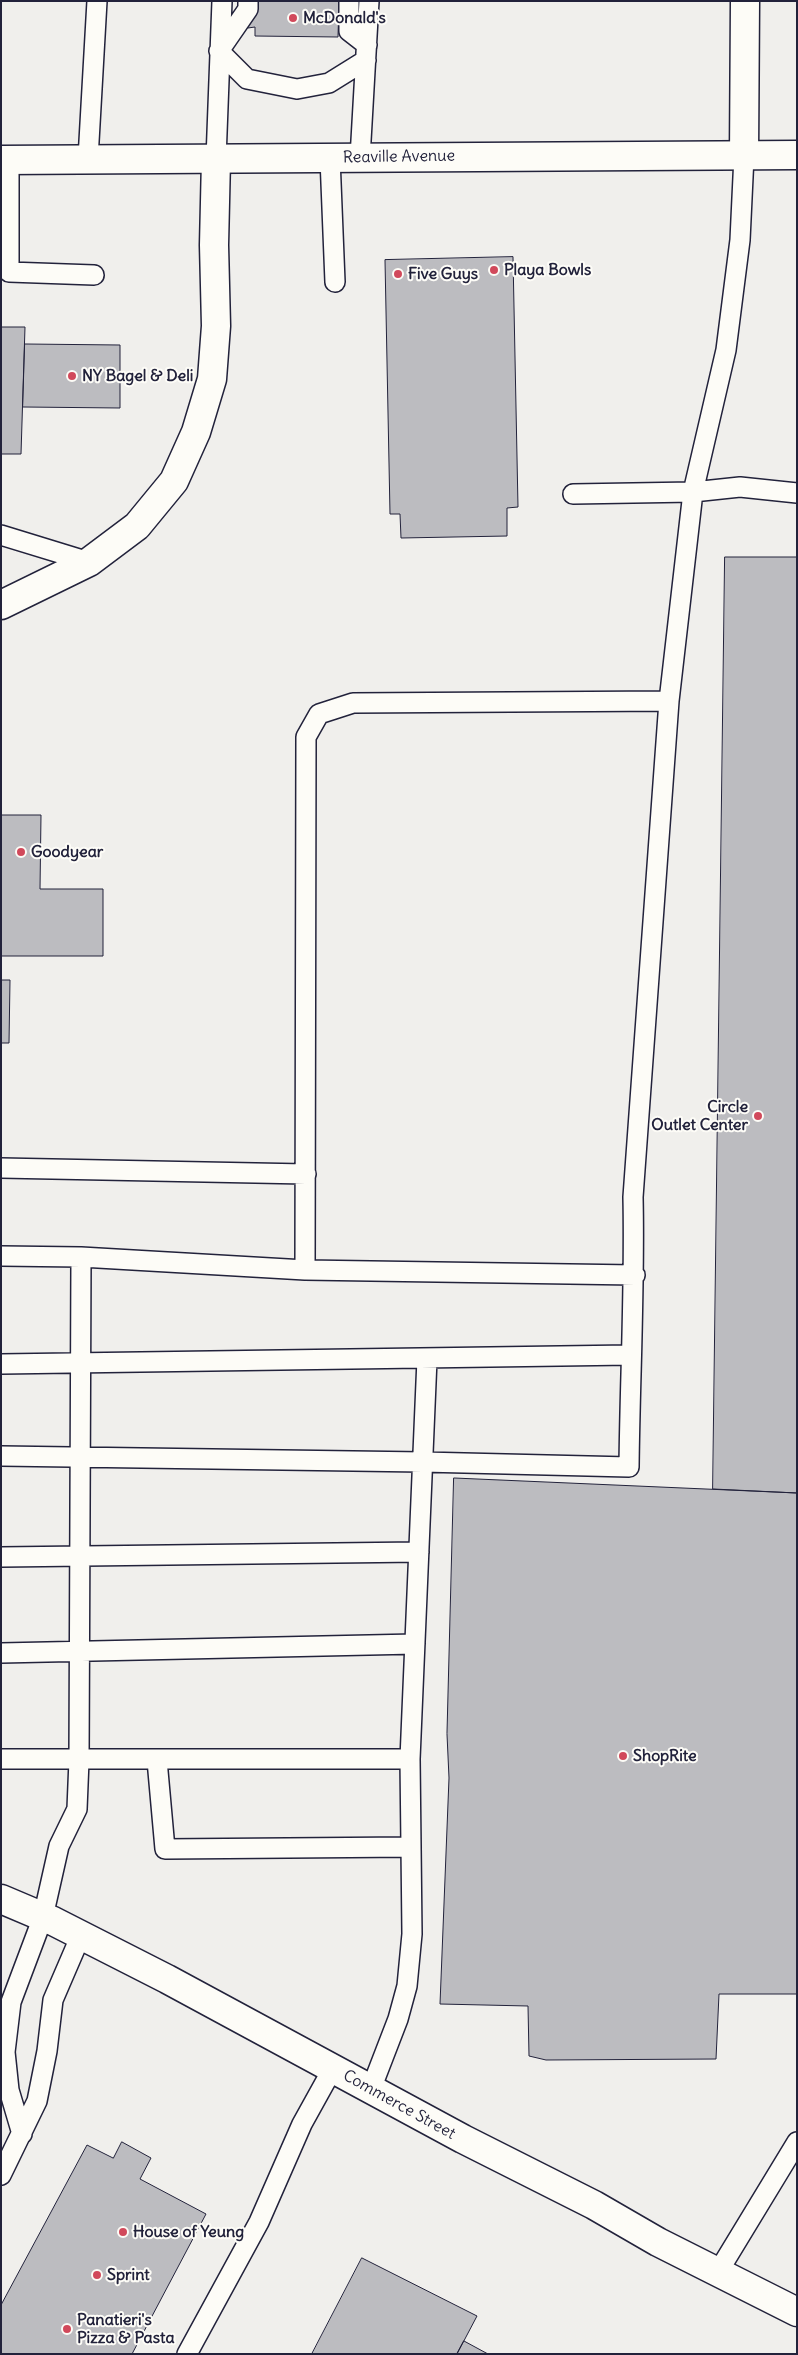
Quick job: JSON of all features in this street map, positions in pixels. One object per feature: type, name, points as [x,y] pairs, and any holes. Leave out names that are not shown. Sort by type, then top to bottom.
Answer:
[{"type":"main road","points":[[744,156],[746,1]]},
{"type":"main road","name":"Reaville Avenue","points":[[5,160],[797,155]]},
{"type":"main road","points":[[1,605],[89,562],[137,526],[174,481],[196,432],[212,378],[216,326],[214,245],[216,159]]},
{"type":"main road","name":"Commerce Street","points":[[1,1899],[81,1935],[463,2139],[594,2205],[658,2242],[797,2312]]},
{"type":"lane","points":[[88,159],[97,1]]},
{"type":"lane","points":[[216,159],[222,1]]},
{"type":"lane","points":[[219,51],[248,9],[248,1]]},
{"type":"lane","points":[[349,1],[350,31],[367,52]]},
{"type":"lane","points":[[360,158],[369,1]]},
{"type":"lane","points":[[219,51],[247,79],[296,90],[329,83],[367,52]]},
{"type":"lane","points":[[1,1456],[629,1467],[630,1355],[635,1275],[633,1196],[669,701],[693,492],[726,350],[740,240],[744,156]]},
{"type":"lane","points":[[330,158],[335,282]]},
{"type":"lane","points":[[5,160],[5,271],[94,275]]},
{"type":"lane","points":[[573,494],[693,492],[740,487],[797,493]]},
{"type":"lane","points":[[1,534],[89,562]]},
{"type":"lane","points":[[305,1270],[306,737],[319,714],[354,703],[669,701]]},
{"type":"lane","points":[[1,1168],[306,1174]]},
{"type":"lane","points":[[1,1256],[81,1257],[305,1270],[635,1275]]},
{"type":"lane","points":[[22,2134],[9,2090],[5,2052],[11,2002],[43,1917],[59,1846],[77,1809],[79,1760],[81,1257]]},
{"type":"lane","points":[[1,1364],[427,1360],[630,1355]]},
{"type":"lane","points":[[370,2089],[398,2019],[407,1986],[412,1934],[410,1759],[427,1360]]},
{"type":"lane","points":[[1,1557],[419,1552]]},
{"type":"lane","points":[[1,1653],[415,1644]]},
{"type":"lane","points":[[1,1759],[410,1759]]},
{"type":"lane","points":[[157,1760],[165,1849],[410,1847]]},
{"type":"lane","points":[[1,2175],[36,2101],[47,2051],[53,2000],[81,1935]]},
{"type":"lane","points":[[187,2354],[259,2222],[302,2124],[333,2068]]},
{"type":"lane","points":[[718,2272],[797,2142]]},
{"type":"building","name":"McDonald's","points":[[248,1],[339,1],[338,37],[255,36],[255,27],[248,28]]},
{"type":"building","points":[[513,257],[518,507],[507,508],[507,536],[401,538],[400,514],[390,514],[385,260]]},
{"type":"building","points":[[1,327],[25,327],[21,454],[1,454]]},
{"type":"building","name":"NY Bagel & Deli","points":[[25,344],[120,345],[120,408],[23,407]]},
{"type":"building","name":"Circle Outlet Center","points":[[725,557],[797,557],[797,1493],[713,1489]]},
{"type":"building","name":"Goodyear","points":[[1,815],[41,815],[40,889],[103,889],[103,956],[1,956]]},
{"type":"building","points":[[1,980],[10,980],[9,1043],[1,1043]]},
{"type":"building","name":"ShopRite","points":[[454,1478],[797,1493],[797,1994],[719,1994],[716,2059],[546,2060],[529,2056],[528,2006],[440,2004],[449,1778],[447,1734]]},
{"type":"building","points":[[122,2142],[151,2158],[140,2179],[206,2214],[132,2354],[1,2354],[1,2305],[87,2145],[113,2158]]},
{"type":"building","points":[[362,2258],[477,2316],[457,2354],[312,2354]]},
{"type":"building","points":[[464,2341],[488,2354],[457,2354]]},
{"type":"place","name":"McDonald's","points":[[293,18]]},
{"type":"place","name":"Playa Bowls","points":[[494,270]]},
{"type":"place","name":"Five Guys","points":[[398,274]]},
{"type":"place","name":"NY Bagel & Deli","points":[[72,376]]},
{"type":"place","name":"Goodyear","points":[[21,852]]},
{"type":"place","name":"Circle Outlet Center","points":[[758,1116]]},
{"type":"place","name":"ShopRite","points":[[623,1756]]},
{"type":"place","name":"House of Yeung","points":[[123,2232]]},
{"type":"place","name":"Sprint","points":[[97,2275]]},
{"type":"place","name":"Panatieri's Pizza & Pasta","points":[[67,2329]]}]
